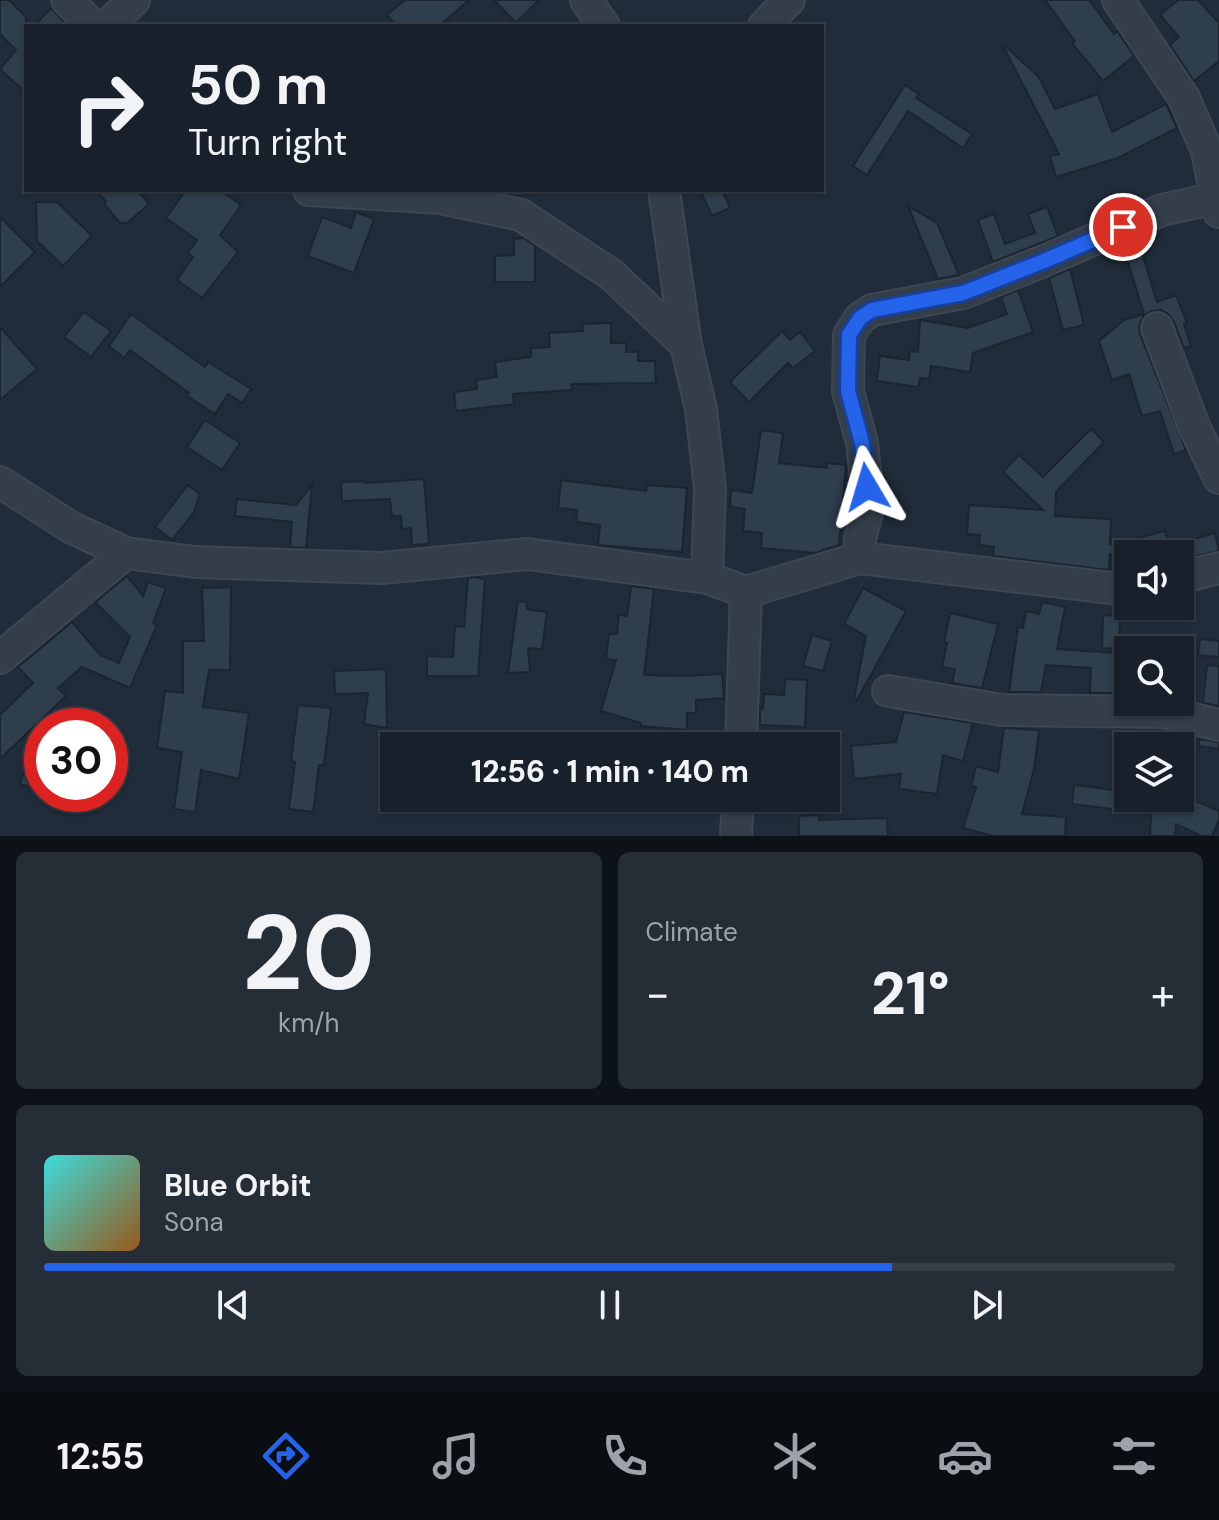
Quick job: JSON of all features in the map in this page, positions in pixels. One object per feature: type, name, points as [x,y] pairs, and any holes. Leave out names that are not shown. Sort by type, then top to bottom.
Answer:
[{"type":"street","points":[[67,0],[91,24]]},
{"type":"street","points":[[109,24],[134,0]]},
{"type":"street","points":[[586,0],[603,24]]},
{"type":"street","points":[[766,24],[789,0]]},
{"type":"street","points":[[860,558],[860,539],[867,513],[867,487],[862,443],[848,391],[849,335],[860,318],[872,310],[963,293],[1162,210],[1217,205],[1207,151],[1184,98],[1118,0]]},
{"type":"street","points":[[342,192],[441,198],[521,215],[612,275],[686,345]]},
{"type":"street","points":[[664,192],[686,345],[701,409],[710,488],[707,578]]},
{"type":"street","points":[[1157,328],[1184,402],[1219,478]]},
{"type":"street","points":[[0,482],[72,528],[126,553],[195,562],[382,568],[527,554],[707,578],[746,592],[860,558],[1114,588]]},
{"type":"street","points":[[0,658],[126,553]]},
{"type":"street","points":[[1194,574],[1219,568]]},
{"type":"street","points":[[741,732],[746,592]]},
{"type":"street","points":[[888,691],[1002,710],[1164,712],[1219,725]]},
{"type":"street","points":[[736,836],[737,812]]},
{"type":"building","points":[[0,0],[9,0],[26,17],[24,91],[0,69],[16,50],[0,34]]},
{"type":"building","points":[[405,0],[469,0],[441,24],[394,24],[387,15]]},
{"type":"building","points":[[494,0],[539,0],[516,23]]},
{"type":"building","points":[[1045,0],[1089,0],[1114,34],[1117,31],[1134,56],[1103,81],[1072,43],[1075,41]]},
{"type":"building","points":[[1178,0],[1198,0],[1219,23],[1219,61],[1194,81],[1170,45],[1179,37],[1160,15]]},
{"type":"building","points":[[51,8],[66,24],[36,24]]},
{"type":"building","points":[[1006,47],[1038,76],[1055,109],[1098,94],[1112,132],[1166,104],[1177,128],[1118,158],[1056,177],[1050,156],[1059,154]]},
{"type":"building","points":[[905,85],[919,94],[916,98],[972,134],[963,148],[908,111],[867,175],[853,166]]},
{"type":"building","points":[[98,192],[139,192],[149,204],[127,223],[120,223],[104,204],[106,202]]},
{"type":"building","points":[[185,192],[223,192],[241,205],[220,235],[238,252],[202,298],[177,280],[193,257],[188,253],[197,240],[166,218]]},
{"type":"building","points":[[701,192],[723,192],[730,208],[712,216]]},
{"type":"building","points":[[36,202],[57,202],[92,236],[63,266],[37,241]]},
{"type":"building","points":[[908,206],[937,223],[959,275],[938,279]]},
{"type":"building","points":[[1047,207],[1058,236],[993,262],[978,220],[994,214],[1005,244],[1035,233],[1028,214]]},
{"type":"building","points":[[356,212],[374,219],[354,273],[308,256],[322,217],[351,228]]},
{"type":"building","points":[[0,217],[35,252],[0,287]]},
{"type":"building","points":[[524,238],[535,246],[535,282],[495,282],[495,256],[514,255],[514,239]]},
{"type":"building","points":[[1138,240],[1157,302],[1176,295],[1187,323],[1184,324],[1191,346],[1184,348],[1168,314],[1161,310],[1151,311],[1143,317],[1140,334],[1186,450],[1174,454],[1160,411],[1142,416],[1129,374],[1112,380],[1099,341],[1124,320],[1144,314],[1123,246]]},
{"type":"building","points":[[1070,269],[1084,325],[1063,330],[1049,278]]},
{"type":"building","points":[[1018,290],[1033,332],[973,353],[970,372],[931,366],[929,379],[920,378],[918,387],[877,381],[880,356],[909,360],[910,351],[918,352],[920,320],[968,328],[1007,314],[1001,297]]},
{"type":"building","points":[[84,312],[111,331],[91,357],[64,337]]},
{"type":"building","points":[[131,314],[205,367],[208,362],[251,389],[242,403],[228,394],[215,414],[187,396],[189,393],[130,350],[124,358],[109,346]]},
{"type":"building","points":[[611,323],[611,343],[626,343],[626,352],[638,352],[638,361],[655,361],[656,383],[571,384],[572,390],[513,394],[514,404],[456,411],[454,392],[477,389],[476,380],[497,377],[495,362],[531,357],[531,348],[550,347],[549,333],[583,331],[582,324]]},
{"type":"building","points":[[0,327],[37,369],[0,400]]},
{"type":"building","points":[[782,331],[790,340],[800,332],[815,351],[793,368],[788,363],[749,402],[730,382]]},
{"type":"building","points":[[205,420],[240,443],[222,470],[187,447]]},
{"type":"building","points":[[1091,429],[1104,442],[1056,492],[1055,516],[1111,519],[1110,545],[1114,544],[1114,554],[1110,554],[1109,570],[993,556],[994,547],[979,545],[980,535],[967,534],[969,505],[1043,510],[1003,472],[1019,455],[1043,477]]},
{"type":"building","points":[[761,430],[783,433],[779,463],[827,468],[827,463],[846,465],[839,545],[815,553],[761,548],[762,533],[743,531],[745,509],[730,507],[731,490],[752,493]]},
{"type":"building","points":[[424,479],[429,544],[412,545],[411,528],[402,529],[401,516],[392,516],[390,499],[342,501],[341,482]]},
{"type":"building","points":[[561,480],[646,491],[647,485],[687,488],[682,552],[598,545],[600,525],[576,522],[577,510],[558,508]]},
{"type":"building","points":[[188,485],[200,494],[194,512],[172,540],[155,527]]},
{"type":"building","points":[[312,485],[306,548],[290,547],[292,522],[235,516],[237,499],[296,505]]},
{"type":"building","points":[[1165,531],[1167,540],[1130,540]]},
{"type":"building","points":[[1215,533],[1219,551],[1194,557],[1194,540],[1191,540]]},
{"type":"building","points":[[127,576],[143,596],[148,582],[166,588],[153,623],[157,625],[130,688],[82,667],[58,688],[66,696],[53,708],[24,708],[24,736],[0,759],[0,715],[33,683],[18,667],[72,622],[100,655],[119,663],[130,637],[95,602]]},
{"type":"building","points":[[468,578],[485,579],[478,676],[427,676],[427,656],[453,657],[455,626],[464,627]]},
{"type":"building","points":[[631,586],[654,589],[644,675],[722,674],[724,698],[696,700],[696,713],[687,713],[687,730],[641,726],[641,723],[601,711],[616,660],[606,659],[609,634],[617,634],[619,615],[627,616]]},
{"type":"building","points":[[231,587],[230,670],[209,670],[203,707],[249,713],[239,779],[201,770],[195,812],[174,809],[182,752],[157,748],[165,691],[183,693],[183,641],[204,641],[202,588]]},
{"type":"building","points":[[863,588],[906,611],[857,700],[854,698],[866,636],[844,624]]},
{"type":"building","points":[[518,601],[526,602],[527,609],[547,612],[542,649],[528,648],[530,672],[508,673]]},
{"type":"building","points":[[1042,602],[1065,607],[1057,649],[1114,653],[1113,693],[1090,693],[1091,668],[1046,665],[1041,692],[1009,692],[1018,627],[1023,628],[1026,611],[1039,614]]},
{"type":"building","points":[[950,613],[998,624],[982,688],[952,683],[955,669],[942,667]]},
{"type":"building","points":[[1103,615],[1114,616],[1114,620],[1120,620],[1119,636],[1114,636],[1114,649],[1102,648]]},
{"type":"building","points":[[812,635],[832,641],[823,671],[803,666]]},
{"type":"building","points":[[1200,639],[1219,641],[1219,657],[1198,655]]},
{"type":"building","points":[[1207,665],[1219,666],[1219,706],[1203,703]]},
{"type":"building","points":[[386,669],[387,728],[364,724],[368,693],[335,694],[334,671]]},
{"type":"building","points":[[785,679],[807,680],[805,727],[760,725],[764,694],[784,695]]},
{"type":"building","points":[[298,705],[331,708],[324,765],[319,765],[313,812],[289,809]]},
{"type":"building","points":[[904,712],[973,723],[963,761],[943,755],[937,794],[899,789],[901,774],[854,779],[851,746],[896,742]]},
{"type":"building","points":[[1004,728],[1039,730],[1034,769],[1022,814],[1066,817],[1065,836],[993,836],[963,828],[976,787],[971,786],[976,766],[998,772]]},
{"type":"building","points":[[1199,739],[1219,742],[1219,749],[1199,746]]},
{"type":"building","points":[[1074,785],[1114,790],[1114,809],[1072,804]]},
{"type":"building","points":[[1194,801],[1219,811],[1219,820],[1212,836],[1201,836],[1176,824],[1175,836],[1150,836],[1151,812],[1194,812]]},
{"type":"building","points":[[819,815],[819,820],[887,818],[888,836],[799,836],[799,816]]},
{"type":"route","points":[[867,487],[862,443],[848,391],[849,335],[860,318],[872,310],[963,293],[1123,227]]}]
